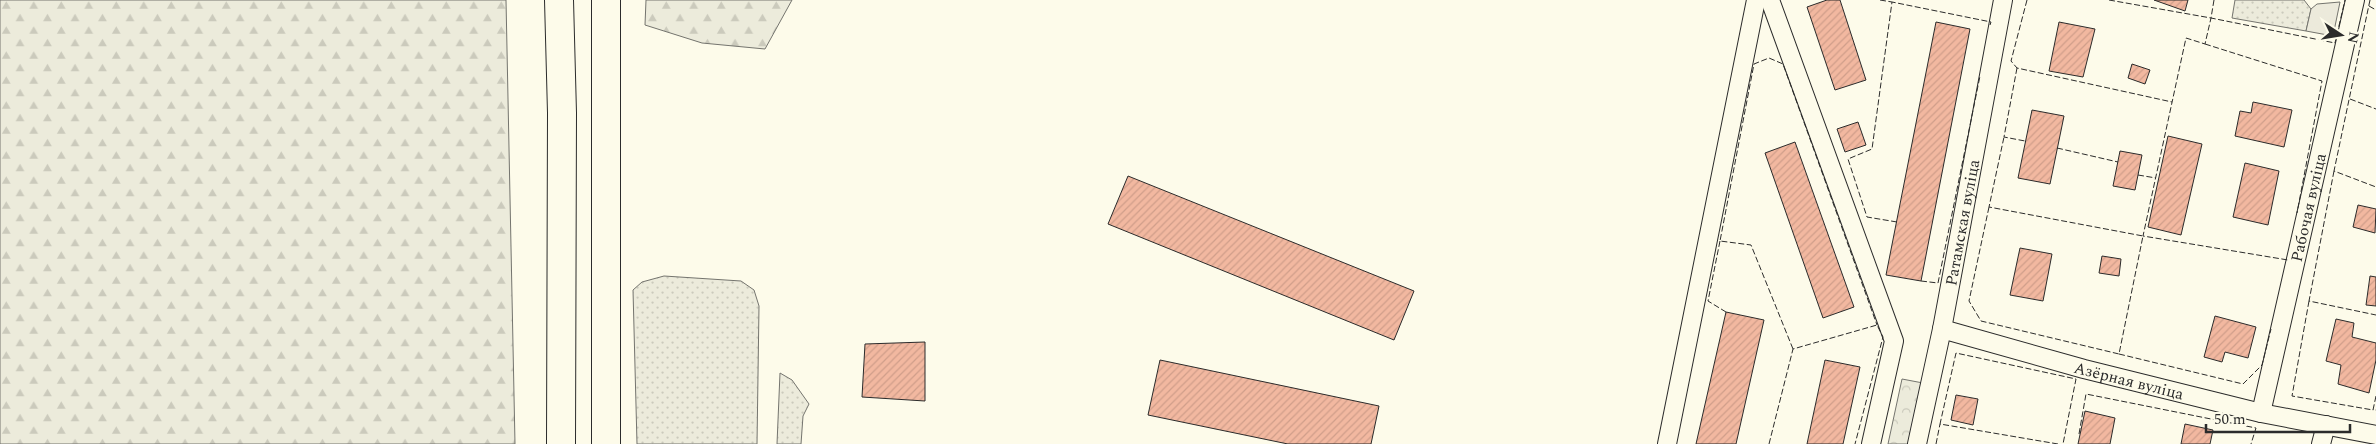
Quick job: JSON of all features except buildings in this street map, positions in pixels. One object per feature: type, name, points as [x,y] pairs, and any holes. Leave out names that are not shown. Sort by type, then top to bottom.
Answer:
[{"type":"highway","points":[[559,0],[562,113],[561,444]]},
{"type":"highway","points":[[606,0],[606,444]]},
{"type":"street","points":[[1667,444],[1756,0]]},
{"type":"street","points":[[1770,0],[1894,341],[1871,444]]},
{"type":"street","name":"Ратамская вуліца","points":[[1917,444],[1942,329],[2003,0]]},
{"type":"street","name":"Рабочая вуліца","points":[[2261,414],[2355,0]]},
{"type":"street","name":"Азёрная вуліца","points":[[1942,329],[2084,369],[2261,414],[2376,435]]},
{"type":"street","points":[[2321,444],[2326,426]]},
{"type":"green space","points":[[0,0],[506,0],[515,444],[0,444]]},
{"type":"green space","points":[[646,0],[792,0],[765,49],[702,43],[645,25]]},
{"type":"green space","points":[[2235,0],[2304,0],[2311,9],[2306,31],[2232,18]]},
{"type":"green space","points":[[664,276],[741,281],[754,290],[759,306],[757,444],[637,444],[633,290],[642,282]]},
{"type":"green space","points":[[780,373],[792,380],[809,404],[803,416],[801,444],[777,444]]},
{"type":"green space","points":[[1902,379],[1923,383],[1910,444],[1888,444]]},
{"type":"shaded area","points":[[2340,2],[2333,36],[2306,31],[2311,9],[2317,4]]},
{"type":"fence","points":[[1880,0],[1892,2]]},
{"type":"fence","points":[[2027,0],[2011,61],[2017,68],[2172,102]]},
{"type":"fence","points":[[2109,0],[2211,18],[2205,44],[2186,38],[2143,236],[2288,260]]},
{"type":"fence","points":[[2214,0],[2211,18],[2335,43],[2345,0]]},
{"type":"fence","points":[[2370,0],[2334,171],[2376,187]]},
{"type":"fence","points":[[1897,222],[1867,217],[1848,159],[1872,149],[1892,2],[1991,22],[1990,25]]},
{"type":"fence","points":[[2369,6],[2376,10]]},
{"type":"fence","points":[[2205,44],[2322,81],[2297,213]]},
{"type":"fence","points":[[1793,349],[1751,245],[1720,241],[1754,64],[1769,58],[1783,64],[1877,325]]},
{"type":"fence","points":[[2017,68],[2004,137],[2025,141]]},
{"type":"fence","points":[[1921,281],[1938,283],[1980,76]]},
{"type":"fence","points":[[2350,99],[2376,109]]},
{"type":"fence","points":[[1989,207],[1969,301],[1981,321],[2119,354],[2143,236],[1989,207],[2004,137]]},
{"type":"fence","points":[[2057,148],[2118,162]]},
{"type":"fence","points":[[2334,171],[2309,301],[2376,315]]},
{"type":"fence","points":[[2138,175],[2156,178]]},
{"type":"fence","points":[[1720,241],[1708,301],[1726,312]]},
{"type":"fence","points":[[2309,301],[2292,396],[2373,410]]},
{"type":"fence","points":[[1769,444],[1793,349],[1877,325],[1883,337],[1855,444]]},
{"type":"fence","points":[[2119,354],[2243,384],[2262,365],[2271,329]]},
{"type":"fence","points":[[2058,444],[1940,424],[1956,353],[2076,379],[2063,444]]},
{"type":"fence","points":[[2079,434],[2086,394],[2256,428],[2251,444]]},
{"type":"fence","points":[[2376,396],[2373,410],[2376,410]]},
{"type":"fence","points":[[1936,444],[1940,424]]}]
